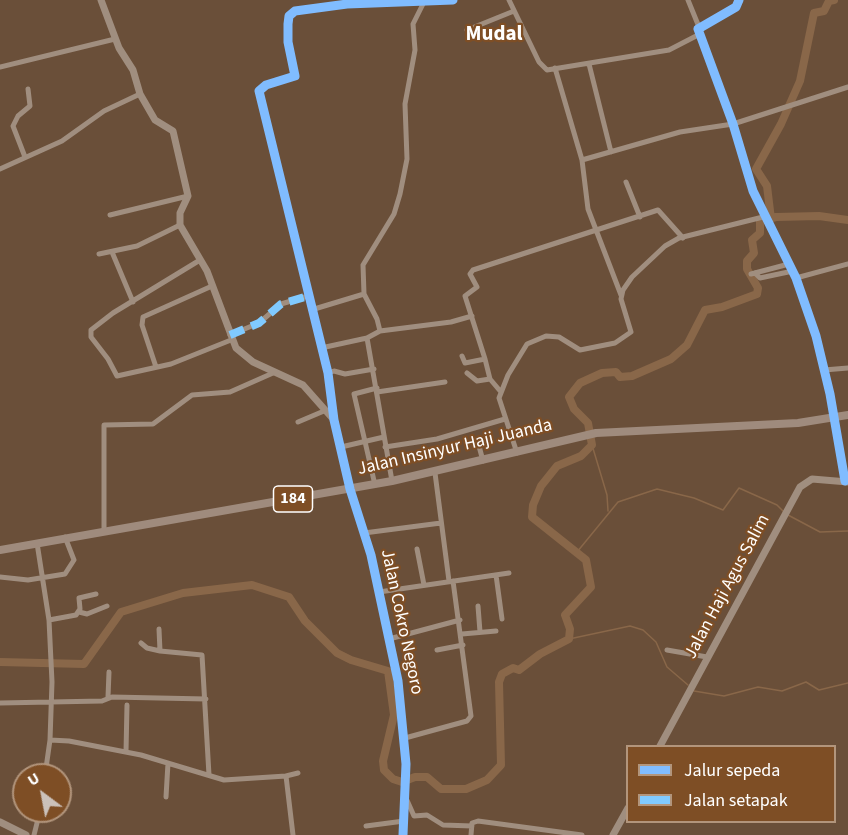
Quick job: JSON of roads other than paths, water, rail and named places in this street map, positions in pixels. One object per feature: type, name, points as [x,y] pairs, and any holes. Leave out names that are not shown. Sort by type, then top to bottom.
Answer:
[{"type":"main road","name":"Jalan Insinyur Haji Juanda","points":[[0,550],[392,481],[517,453],[582,435],[798,423],[848,415]]},
{"type":"street","points":[[101,0],[115,39],[133,70],[140,94],[155,120],[173,131],[188,196],[180,213],[180,225],[212,286],[231,338],[241,355],[273,373],[303,385],[334,420]]},
{"type":"street","points":[[334,420],[328,373],[259,91],[266,85],[295,76],[288,42],[289,16],[297,11],[335,3],[453,0]]},
{"type":"street","points":[[509,0],[542,67],[548,70],[669,50],[700,34]]},
{"type":"street","points":[[688,0],[734,124],[748,180],[796,278],[818,345],[847,482]]},
{"type":"street","points":[[699,27],[736,7],[739,0]]},
{"type":"street","points":[[380,331],[377,319],[364,294],[363,266],[394,214],[402,186],[407,159],[405,104],[415,50],[413,24],[426,1]]},
{"type":"street","points":[[467,30],[514,11]]},
{"type":"street","points":[[0,67],[115,39]]},
{"type":"street","points":[[589,64],[611,152]]},
{"type":"street","points":[[517,453],[499,402],[501,392],[527,344],[536,338],[546,336],[559,338],[584,350],[611,345],[629,335],[630,329],[621,296],[586,203],[582,160],[555,68]]},
{"type":"street","points":[[582,160],[684,131],[734,124],[848,87]]},
{"type":"street","points":[[25,157],[16,141],[13,126],[18,116],[30,106],[28,89]]},
{"type":"street","points":[[0,169],[62,141],[104,111],[140,94]]},
{"type":"street","points":[[626,182],[640,217]]},
{"type":"street","points":[[110,215],[188,196]]},
{"type":"street","points":[[501,392],[490,380],[465,296],[477,287],[471,271],[661,210],[683,238]]},
{"type":"street","points":[[621,296],[632,277],[670,242],[768,219]]},
{"type":"street","points":[[99,254],[137,246],[180,225]]},
{"type":"street","points":[[112,252],[133,302]]},
{"type":"street","points":[[200,260],[93,328],[91,337],[108,359],[116,375],[177,362],[260,323],[281,304],[308,296]]},
{"type":"street","points":[[789,264],[753,274],[760,278],[793,271]]},
{"type":"street","points":[[796,278],[817,270],[848,264]]},
{"type":"street","points":[[156,367],[142,325],[143,317],[212,286]]},
{"type":"street","points":[[311,310],[364,294]]},
{"type":"street","points":[[321,348],[367,338],[380,331],[451,322],[472,316]]},
{"type":"street","points":[[367,338],[392,481]]},
{"type":"street","points":[[462,356],[465,363],[485,359]]},
{"type":"street","points":[[824,370],[848,368]]},
{"type":"street","points":[[328,373],[334,371],[345,374],[374,369]]},
{"type":"street","points":[[104,530],[104,425],[153,424],[192,395],[230,392],[273,373]]},
{"type":"street","points":[[467,373],[477,381],[490,380]]},
{"type":"street","points":[[375,484],[354,394],[445,381]]},
{"type":"street","points":[[298,422],[324,411]]},
{"type":"street","points":[[385,447],[437,439],[506,419]]},
{"type":"street","name":"Jalan Cokro Negoro","points":[[334,420],[350,489],[364,532],[379,592],[398,681],[406,764],[403,835]]},
{"type":"street","points":[[341,447],[384,437]]},
{"type":"street","points":[[479,446],[483,461]]},
{"type":"street","points":[[405,738],[471,718],[462,634],[441,523],[435,472]]},
{"type":"street","name":"Jalan Haji Agus Salim","points":[[661,745],[788,507],[806,481],[823,479],[847,482]]},
{"type":"street","points":[[364,532],[441,523]]},
{"type":"street","points":[[0,577],[44,579],[65,574],[73,561],[65,537]]},
{"type":"street","points":[[37,543],[44,579],[51,654],[50,740],[47,763]]},
{"type":"street","points":[[417,549],[424,585]]},
{"type":"street","points":[[379,592],[509,573]]},
{"type":"street","points":[[496,575],[502,619]]},
{"type":"street","points":[[80,612],[79,598],[96,594]]},
{"type":"street","points":[[49,620],[74,616],[80,612],[87,614],[107,606]]},
{"type":"street","points":[[478,606],[480,632]]},
{"type":"street","points":[[389,639],[460,621]]},
{"type":"street","points":[[159,629],[160,651]]},
{"type":"street","points":[[462,634],[496,631]]},
{"type":"street","points":[[141,643],[148,649],[202,655],[209,775]]},
{"type":"street","points":[[437,650],[463,645]]},
{"type":"street","points":[[667,650],[707,657]]},
{"type":"street","points":[[108,697],[109,672]]},
{"type":"street","points":[[0,703],[102,701],[108,697],[206,699]]},
{"type":"street","points":[[126,752],[127,705]]},
{"type":"street","points":[[50,740],[69,741],[126,752],[230,781],[298,773]]},
{"type":"street","points":[[166,797],[168,763]]},
{"type":"street","points":[[286,776],[293,835]]},
{"type":"street","points":[[405,796],[414,816],[428,815],[443,825],[472,825]]},
{"type":"street","points":[[613,835],[626,810]]},
{"type":"street","points":[[366,826],[404,821]]},
{"type":"street","points":[[471,835],[473,822],[478,821],[582,835]]},
{"type":"street","points":[[0,822],[26,835]]},
{"type":"street","points":[[525,835],[526,827]]},
{"type":"waterway","points":[[771,219],[767,186],[756,169],[781,124],[800,81],[814,13],[824,11],[829,1],[834,0]]},
{"type":"waterway","points":[[0,662],[84,664],[121,612],[183,593],[252,585],[289,597],[305,621],[337,653],[351,660],[388,671],[394,715],[383,761],[384,770],[393,779],[402,782],[415,777],[427,777],[441,789],[466,789],[487,780],[501,765],[499,682],[502,674],[513,668],[519,670],[540,654],[569,639],[570,629],[565,615],[591,587],[586,560],[532,517],[533,505],[541,486],[557,466],[581,456],[592,445],[588,423],[574,409],[569,397],[580,383],[602,373],[616,372],[620,377],[632,376],[671,359],[687,345],[705,310],[722,307],[757,294],[758,288],[747,269],[747,261],[754,253],[752,240],[760,233],[760,221],[776,217],[819,216],[848,220]]},
{"type":"waterway","points":[[592,445],[607,495],[608,511]]},
{"type":"waterway","points":[[577,552],[618,502],[657,489],[694,498],[723,510],[739,488],[777,505],[784,512]]},
{"type":"waterway","points":[[788,515],[820,532],[848,531]]},
{"type":"waterway","points":[[569,639],[630,626],[643,630],[656,642],[667,667],[688,685]]},
{"type":"waterway","points":[[694,691],[724,696],[758,687],[782,691],[806,682],[819,690],[848,683]]},
{"type":"district","name":"Mudal","points":[[494,35]]}]
